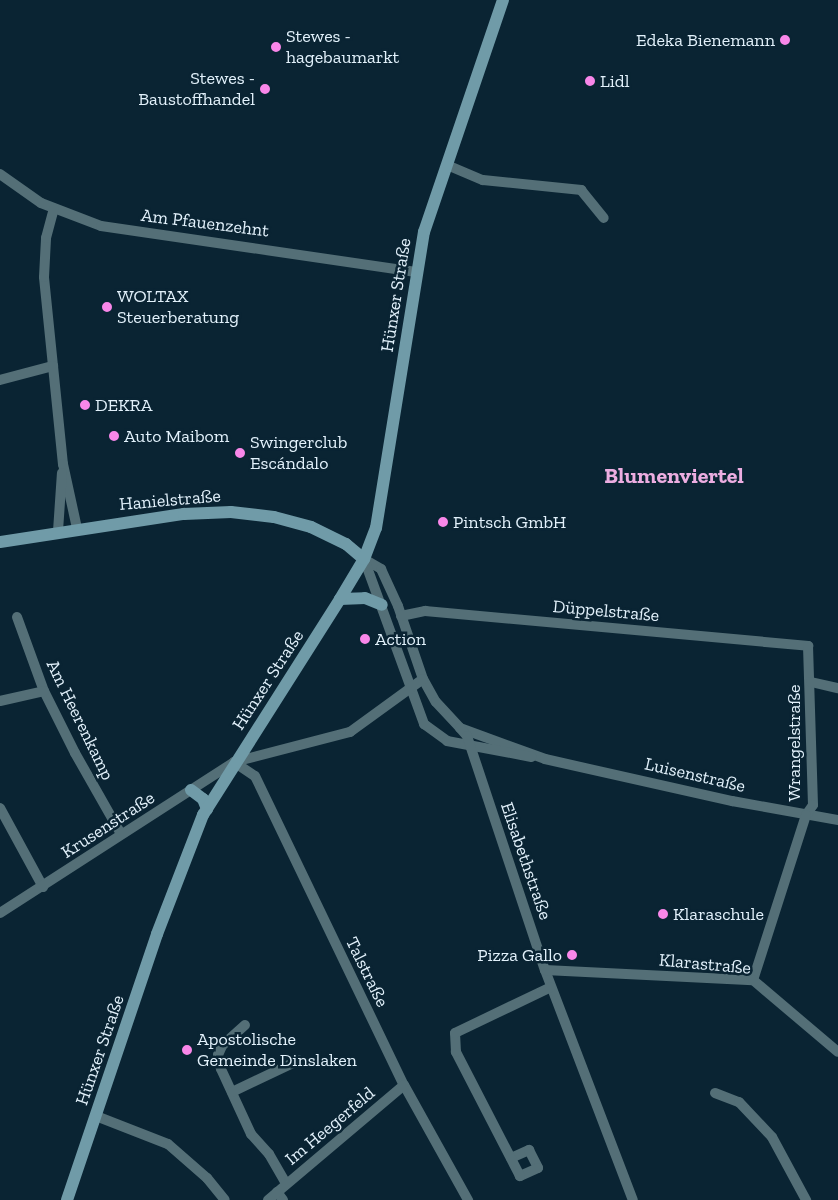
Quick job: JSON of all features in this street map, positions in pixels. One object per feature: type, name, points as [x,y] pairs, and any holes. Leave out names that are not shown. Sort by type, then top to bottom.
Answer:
[{"type":"main road","name":"Hünxer Straße","points":[[66,1200],[157,934],[206,808],[340,599],[364,558],[376,528],[424,232],[503,0]]},
{"type":"main road","name":"Hanielstraße","points":[[0,542],[77,528],[210,512],[252,514],[311,527],[346,544],[364,558]]},
{"type":"main road","points":[[340,599],[366,598],[382,605]]},
{"type":"main road","points":[[191,790],[203,799],[206,808]]},
{"type":"street","points":[[447,165],[483,180],[581,190],[604,218]]},
{"type":"street","name":"Am Pfauenzehnt","points":[[0,174],[54,209],[117,229],[277,249],[418,272]]},
{"type":"street","points":[[54,209],[46,238],[44,277],[63,464],[77,528]]},
{"type":"street","points":[[0,380],[53,366]]},
{"type":"street","points":[[58,531],[63,464]]},
{"type":"street","name":"Luisenstraße","points":[[364,558],[382,605],[409,687],[424,724],[447,741],[545,759],[806,815],[838,820]]},
{"type":"street","name":"Luisenstraße","points":[[364,558],[381,569],[401,616],[423,679],[436,702],[467,736],[468,746]]},
{"type":"street","name":"Düppelstraße","points":[[401,616],[425,611],[808,646]]},
{"type":"street","name":"Am Heerenkamp","points":[[17,617],[44,691],[75,753],[121,834]]},
{"type":"street","name":"Wrangelstraße","points":[[752,980],[806,815],[813,805],[811,682],[808,646]]},
{"type":"street","points":[[234,762],[350,732],[409,687],[423,679]]},
{"type":"street","points":[[811,682],[838,688]]},
{"type":"street","points":[[0,701],[44,691]]},
{"type":"street","name":"Luisenstraße","points":[[460,728],[524,749],[545,759]]},
{"type":"street","name":"Elisabethstraße","points":[[468,746],[544,970],[633,1200]]},
{"type":"street","points":[[234,762],[255,776],[256,767],[265,753]]},
{"type":"street","name":"Krusenstraße","points":[[0,913],[234,762]]},
{"type":"street","name":"Talstraße","points":[[255,776],[404,1085],[468,1200]]},
{"type":"street","points":[[0,808],[43,887]]},
{"type":"street","name":"Klarastraße","points":[[544,970],[752,980],[838,1052]]},
{"type":"street","points":[[511,1158],[456,1052],[455,1034],[551,987]]},
{"type":"street","points":[[245,1025],[222,1046],[218,1055],[251,1134],[269,1154],[286,1183]]},
{"type":"street","points":[[232,1092],[299,1060]]},
{"type":"street","name":"Im Heegerfeld","points":[[268,1200],[280,1196],[286,1183],[404,1085]]},
{"type":"street","points":[[715,1093],[739,1102],[772,1137],[806,1200]]},
{"type":"street","points":[[96,1116],[168,1144],[207,1178],[225,1200]]},
{"type":"place","name":"Edeka Bienemann","points":[[785,40]]},
{"type":"place","name":"Stewes - hagebaumarkt","points":[[276,47]]},
{"type":"place","name":"Lidl","points":[[590,81]]},
{"type":"place","name":"Stewes - Baustoffhandel","points":[[265,89]]},
{"type":"place","name":"WOLTAX Steuerberatung","points":[[107,307]]},
{"type":"place","name":"DEKRA","points":[[85,405]]},
{"type":"place","name":"Auto Maibom","points":[[114,436]]},
{"type":"place","name":"Swingerclub Escándalo","points":[[240,453]]},
{"type":"place","name":"Pintsch GmbH","points":[[443,522]]},
{"type":"place","name":"Action","points":[[365,639]]},
{"type":"place","name":"Klaraschule","points":[[663,914]]},
{"type":"place","name":"Pizza Gallo","points":[[572,955]]},
{"type":"place","name":"Apostolische Gemeinde Dinslaken","points":[[187,1050]]},
{"type":"district","name":"Blumenviertel","points":[[674,476]]}]
